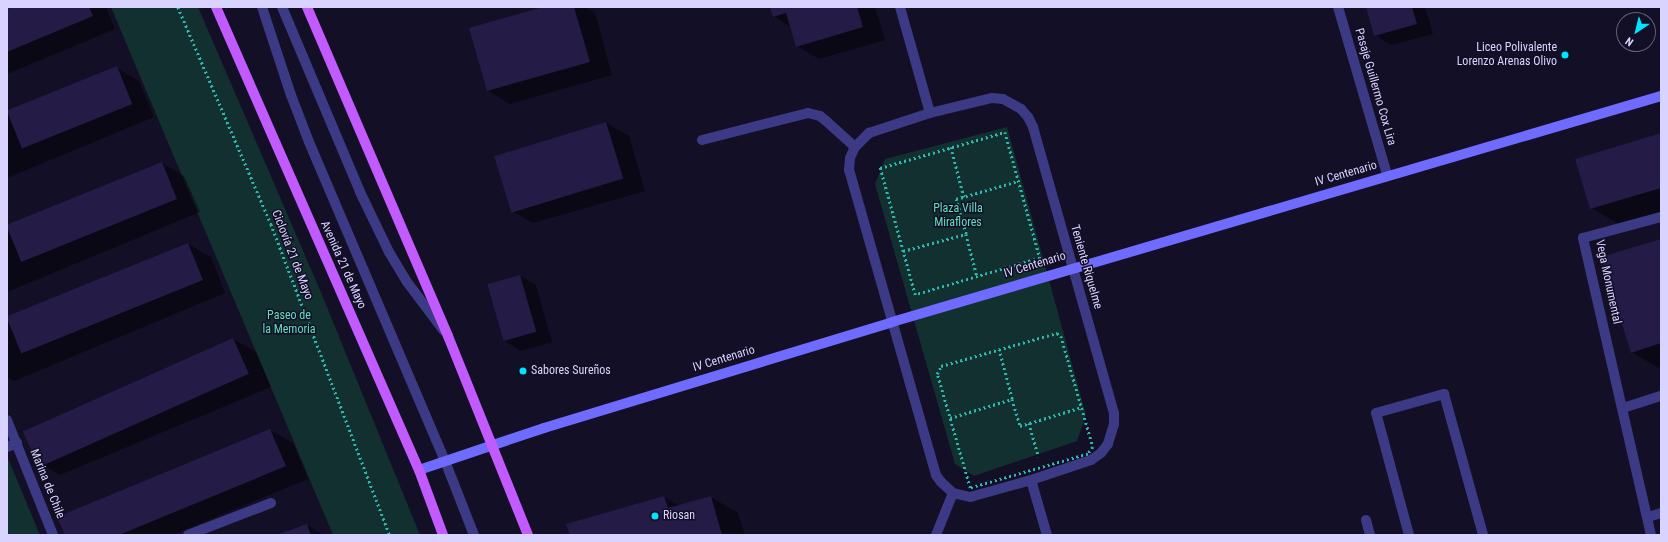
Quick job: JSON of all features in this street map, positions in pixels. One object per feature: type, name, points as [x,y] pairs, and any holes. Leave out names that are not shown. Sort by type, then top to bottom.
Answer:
[{"type":"main road","name":"Avenida 21 de Mayo","points":[[216,7],[419,470],[443,535]]},
{"type":"main road","points":[[307,7],[448,336],[528,535]]},
{"type":"street","points":[[262,7],[291,95],[307,135],[474,535]]},
{"type":"street","points":[[282,7],[360,192],[389,252],[407,282],[448,336]]},
{"type":"street","points":[[900,7],[930,113]]},
{"type":"street","name":"Pasaje Guillermo Cox Lira","points":[[1338,7],[1387,175]]},
{"type":"street","name":"IV Centenario","points":[[419,470],[544,428],[1072,267],[1661,96]]},
{"type":"street","name":"Teniente Riquelme","points":[[992,98],[1002,99],[1021,109],[1028,117],[1033,127],[1114,413],[1112,434],[1108,444],[1101,453],[1091,460],[979,496],[970,497],[953,493],[940,482],[936,475],[851,182],[849,170],[850,158],[855,147],[869,133],[930,113],[992,98]]},
{"type":"street","points":[[702,140],[808,113],[814,114],[825,120],[855,147]]},
{"type":"street","name":"Vega Monumental","points":[[1651,535],[1583,238],[1661,217]]},
{"type":"street","points":[[1410,535],[1376,413],[1444,394],[1483,535]]},
{"type":"street","points":[[1623,408],[1661,396]]},
{"type":"street","name":"Marina de Chile","points":[[7,420],[53,535]]},
{"type":"street","name":"Marina de Chile","points":[[7,447],[17,443]]},
{"type":"street","points":[[1031,480],[1047,535]]},
{"type":"street","points":[[936,535],[953,493]]},
{"type":"street","points":[[188,535],[270,503]]},
{"type":"street","points":[[1648,517],[1661,513]]},
{"type":"street","points":[[1366,520],[1370,535]]},
{"type":"path","name":"Ciclovía 21 de Mayo","points":[[178,7],[271,224],[390,535]]},
{"type":"path","points":[[1005,132],[1040,258],[915,295],[880,168],[951,147],[1005,132]]},
{"type":"path","points":[[951,147],[964,197]]},
{"type":"path","points":[[977,277],[956,199],[1018,181]]},
{"type":"path","points":[[903,251],[966,234]]},
{"type":"path","points":[[1057,333],[1062,336],[1093,447],[1088,454],[970,488],[937,374],[942,366],[998,350],[1057,333]]},
{"type":"path","points":[[998,350],[1020,426],[1082,408]]},
{"type":"path","points":[[950,418],[1012,399]]},
{"type":"path","points":[[1029,423],[1041,467]]},
{"type":"green space","name":"Paseo de la Memoria","points":[[111,7],[198,7],[320,290],[420,535],[333,535]]},
{"type":"green space","name":"Plaza Villa Miraflores","points":[[1007,127],[1086,415],[1077,441],[974,476],[955,464],[875,184],[885,159]]},
{"type":"green space","points":[[7,456],[40,535],[7,535]]},
{"type":"building","points":[[13,7],[89,7],[93,16],[7,52],[7,9]]},
{"type":"building","points":[[543,7],[574,7],[590,62],[487,91],[469,28]]},
{"type":"building","points":[[770,7],[857,7],[863,27],[796,47],[786,13],[773,17]]},
{"type":"building","points":[[1366,7],[1412,7],[1417,24],[1374,36]]},
{"type":"building","points":[[117,66],[132,104],[22,149],[7,110]]},
{"type":"building","points":[[606,122],[623,178],[511,213],[494,156]]},
{"type":"building","points":[[1661,133],[1661,188],[1590,209],[1575,159]]},
{"type":"building","points":[[162,162],[177,199],[21,262],[7,225]]},
{"type":"building","points":[[1661,239],[1661,343],[1631,353],[1601,257]]},
{"type":"building","points":[[188,243],[203,280],[21,354],[7,316]]},
{"type":"building","points":[[520,275],[536,332],[504,341],[487,284]]},
{"type":"building","points":[[233,338],[249,374],[39,467],[23,432]]},
{"type":"building","points":[[270,429],[286,466],[119,535],[65,535],[57,517]]},
{"type":"building","name":"Riosan","points":[[664,496],[668,508],[711,496],[722,535],[570,535],[566,524]]},
{"type":"building","points":[[307,524],[311,535],[276,535]]},
{"type":"place","name":"Liceo Polivalente Lorenzo Arenas Olivo","points":[[1565,55]]},
{"type":"place","name":"Sabores Sureños","points":[[523,371]]},
{"type":"place","name":"Riosan","points":[[655,516]]}]
